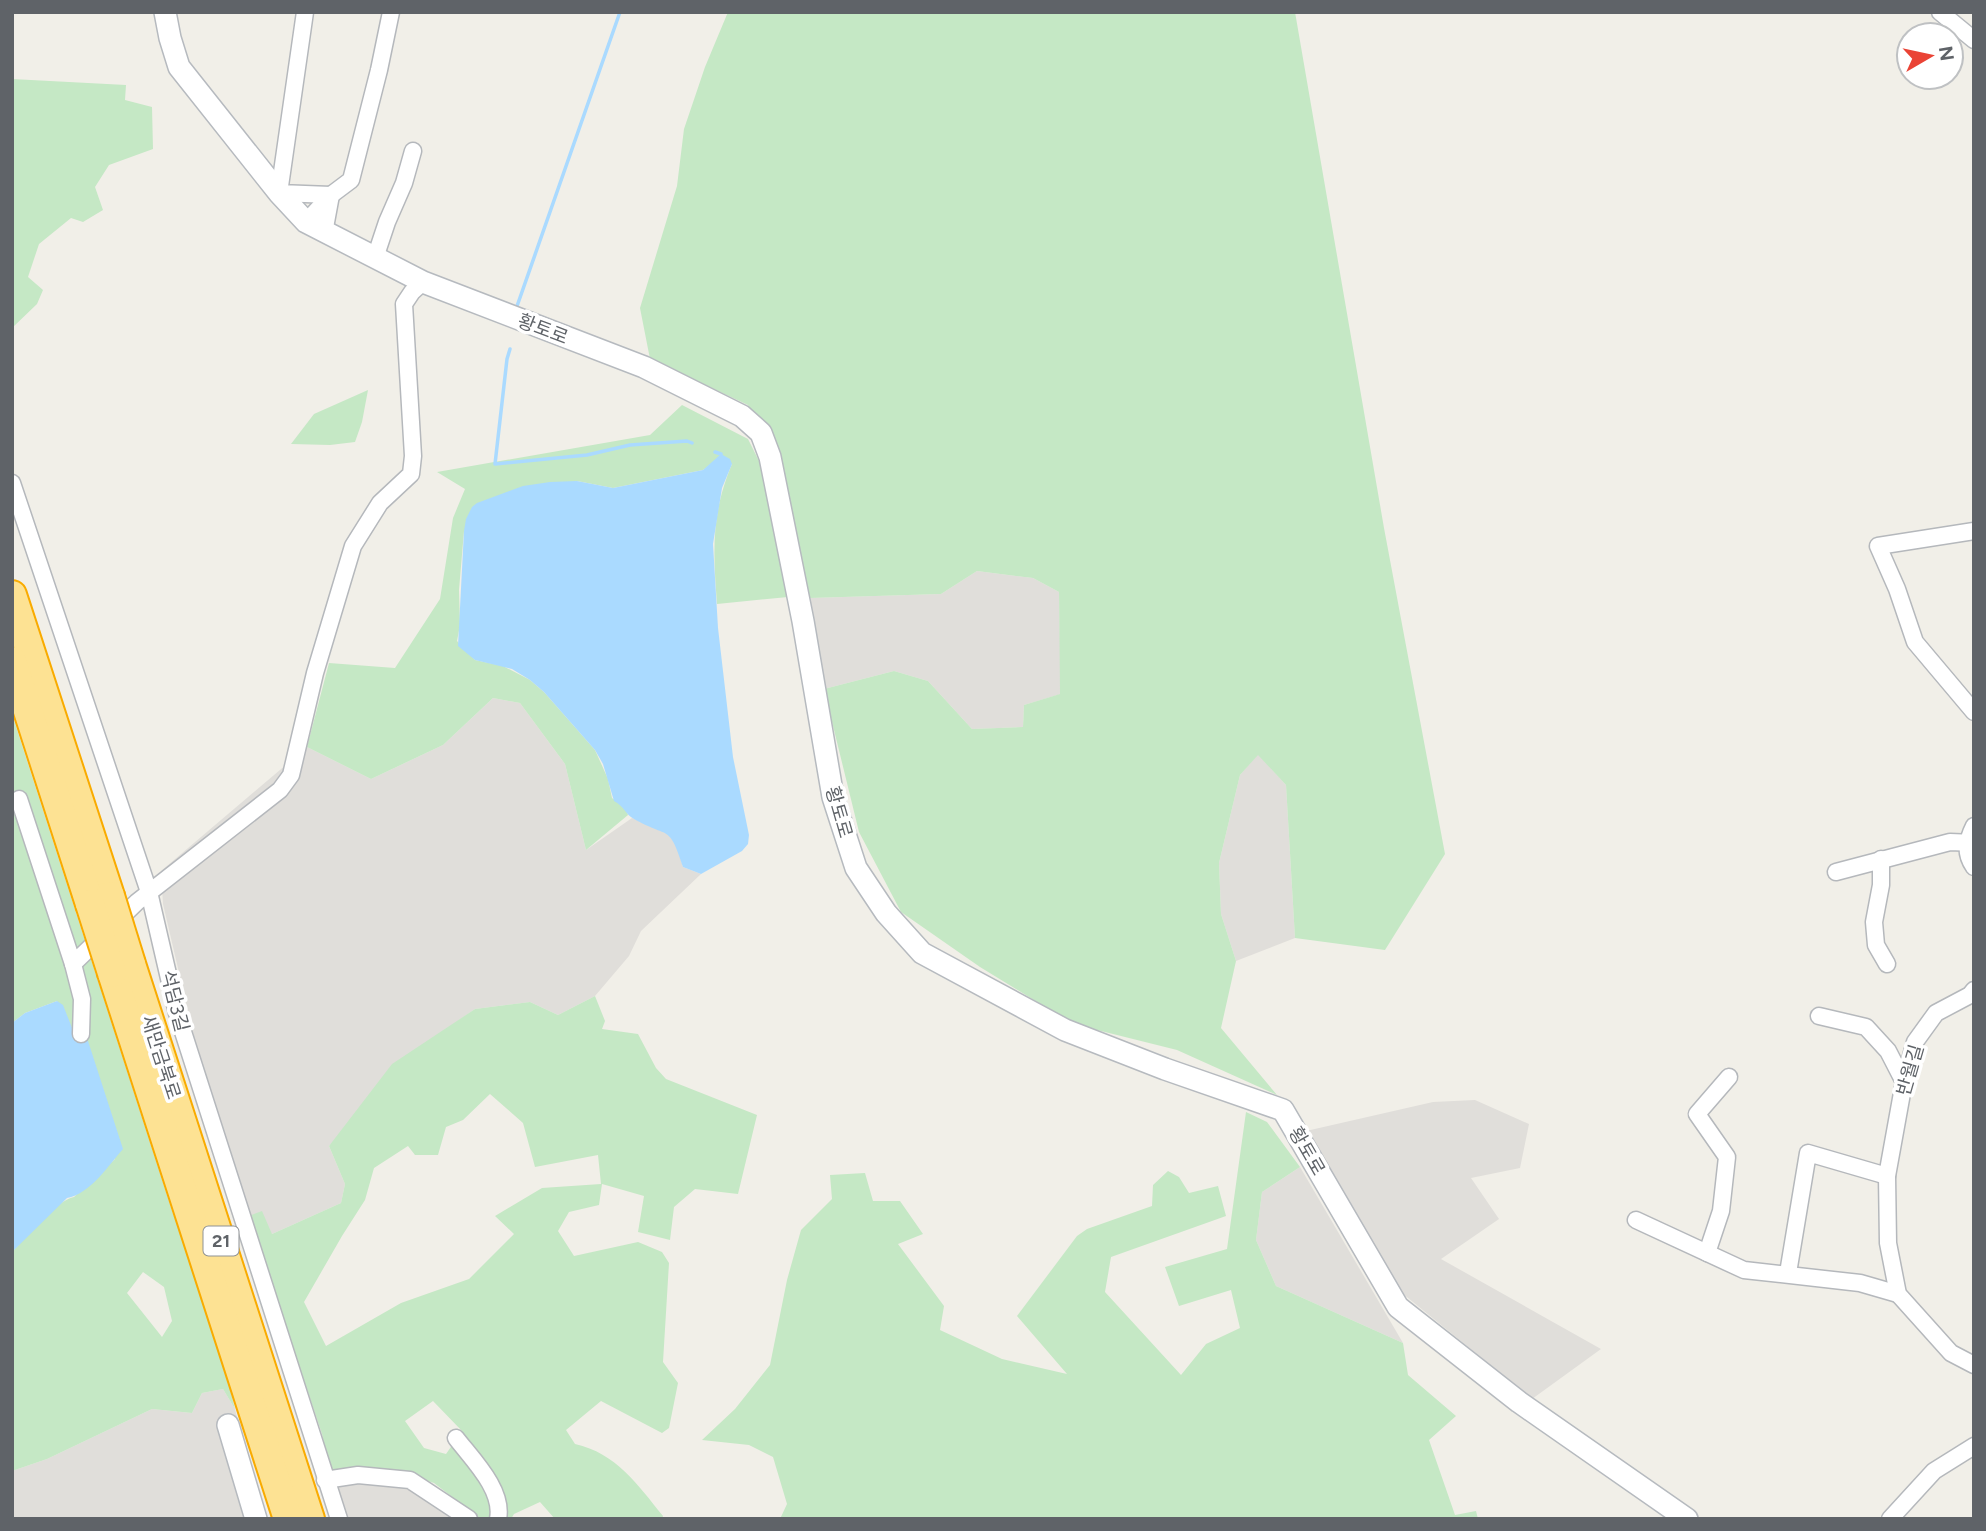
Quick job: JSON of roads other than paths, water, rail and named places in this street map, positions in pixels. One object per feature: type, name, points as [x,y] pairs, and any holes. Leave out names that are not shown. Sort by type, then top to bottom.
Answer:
[{"type":"highway","name":"새만금북로","points":[[12,595],[100,900],[310,1519]]},
{"type":"highway","name":"새만금북로","points":[[12,661],[100,900]]},
{"type":"highway","name":"새만금북로","points":[[122,968],[288,1519]]},
{"type":"main road","name":"황토로","points":[[165,12],[179,67],[279,193],[315,228],[423,282],[644,367],[742,416],[761,433],[771,457],[801,607],[833,797],[856,868],[886,913],[922,953],[1065,1030],[1165,1069],[1283,1110],[1398,1307],[1519,1402],[1687,1519]]},
{"type":"main road","points":[[228,1425],[256,1519]]},
{"type":"street","points":[[305,12],[279,193],[331,195]]},
{"type":"street","points":[[315,228],[331,195],[351,180],[391,12]]},
{"type":"street","points":[[1940,12],[1974,40]]},
{"type":"street","points":[[375,258],[404,183],[413,151]]},
{"type":"street","points":[[73,964],[149,892],[280,790],[291,775],[315,673],[353,546],[380,503],[411,474],[413,456],[404,304],[423,282]]},
{"type":"street","name":"석담3길","points":[[12,483],[149,892],[177,1013],[339,1519]]},
{"type":"street","points":[[1974,531],[1878,546],[1897,589],[1915,642],[1974,712]]},
{"type":"street","points":[[19,799],[73,964],[82,999],[81,1034]]},
{"type":"street","points":[[1974,826],[1970,843],[1970,862],[1974,867]]},
{"type":"street","points":[[1836,872],[1950,842],[1970,843]]},
{"type":"street","points":[[1881,859],[1881,885],[1874,922],[1876,945],[1887,964]]},
{"type":"street","name":"반월길","points":[[1898,1294],[1888,1243],[1887,1176],[1904,1082],[1915,1042],[1937,1013],[1970,995],[1974,990]]},
{"type":"street","points":[[1819,1016],[1866,1027],[1888,1051],[1904,1082]]},
{"type":"street","points":[[1707,1253],[1721,1211],[1727,1157],[1698,1114],[1729,1077]]},
{"type":"street","points":[[1788,1273],[1808,1153],[1887,1176]]},
{"type":"street","points":[[1636,1220],[1744,1270],[1860,1283],[1898,1294],[1951,1353],[1974,1365]]},
{"type":"street","points":[[456,1438],[492,1487],[498,1519]]},
{"type":"street","points":[[1890,1519],[1934,1471],[1974,1446]]},
{"type":"street","points":[[326,1480],[358,1475],[410,1480],[469,1519]]},
{"type":"water","points":[[721,454],[730,459],[732,464],[722,488],[713,544],[718,628],[733,757],[749,835],[748,844],[742,851],[701,874],[683,867],[671,838],[634,819],[614,801],[603,764],[595,750],[544,692],[512,669],[475,660],[458,646],[464,531],[466,519],[477,503],[523,486],[550,482],[577,481],[613,488],[703,470]]},
{"type":"water","points":[[57,1001],[63,1005],[76,1038],[88,1041],[123,1149],[91,1185],[67,1198],[12,1252],[12,1023],[25,1013]]},
{"type":"waterway","points":[[516,309],[620,12]]},
{"type":"waterway","points":[[510,349],[495,464],[587,455],[630,445],[687,441],[692,443]]},
{"type":"waterway","points":[[715,452],[721,454]]}]
